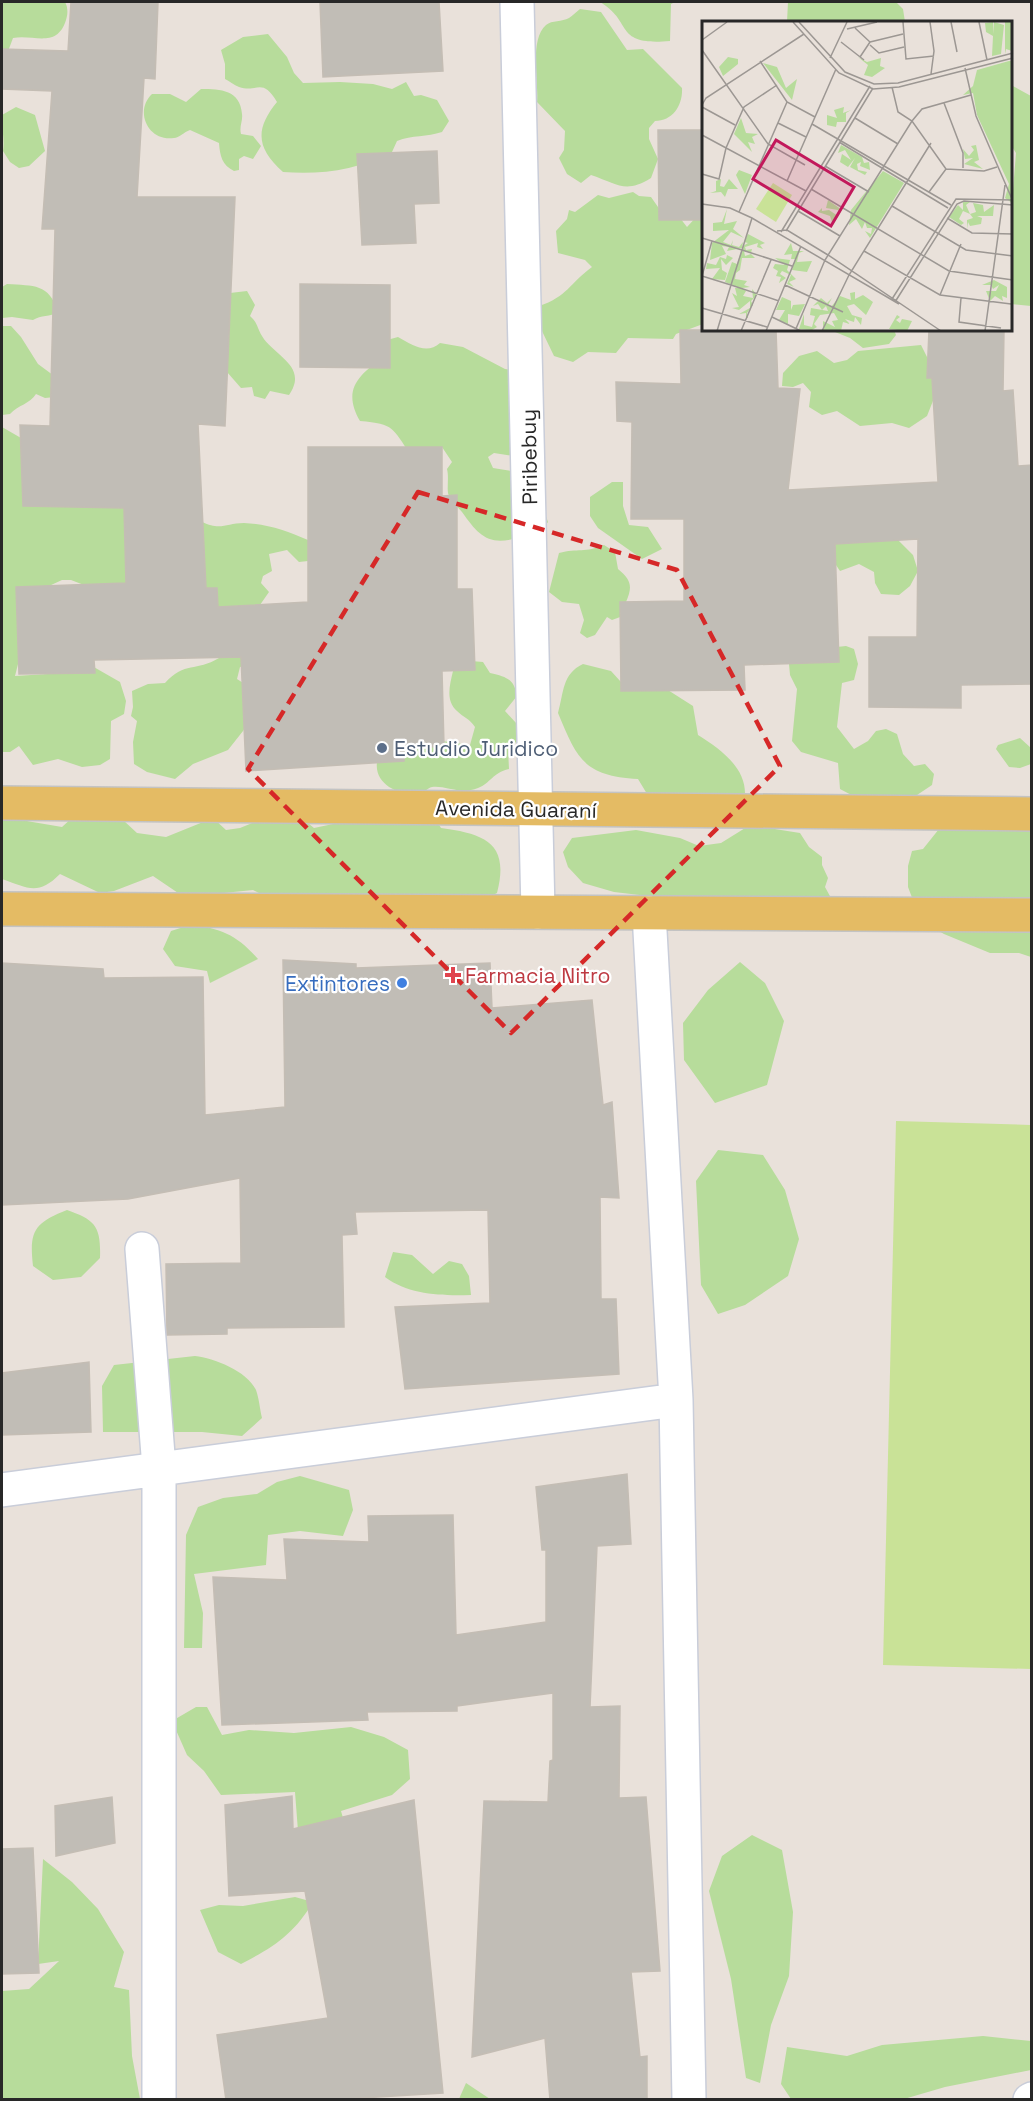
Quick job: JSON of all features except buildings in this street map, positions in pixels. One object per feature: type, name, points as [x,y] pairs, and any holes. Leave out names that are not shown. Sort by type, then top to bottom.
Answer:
[{"type":"main road","name":"Avenida Guaraní","points":[[2,803],[1032,814]]},
{"type":"main road","points":[[2,909],[1032,915]]},
{"type":"street","name":"Piribebuy","points":[[517,2],[538,809],[538,912]]},
{"type":"street","points":[[649,913],[676,1400],[689,2100]]},
{"type":"street","points":[[142,1250],[159,1468],[159,2100]]},
{"type":"street","points":[[2,1490],[676,1400]]},
{"type":"highlighted area","points":[[418,492],[677,570],[780,766],[511,1033],[248,769]]},
{"type":"green space","points":[[2,2],[65,2],[67,18],[62,29],[51,37],[13,38],[7,54],[2,55]]},
{"type":"green space","points":[[600,2],[675,2],[671,4],[670,41],[652,42],[632,36],[617,17]]},
{"type":"green space","points":[[788,2],[896,2],[903,9],[905,21],[787,21]]},
{"type":"green space","points":[[580,9],[601,12],[627,50],[643,49],[682,88],[681,100],[676,111],[667,118],[655,121],[649,128],[649,139],[658,159],[651,178],[634,186],[621,186],[591,175],[581,183],[567,174],[559,158],[564,150],[565,131],[537,102],[536,51],[541,32],[548,23],[569,18]]},
{"type":"green space","points":[[268,34],[287,57],[294,73],[303,83],[373,84],[392,89],[406,82],[414,96],[421,95],[437,100],[449,121],[442,132],[397,141],[392,152],[353,167],[311,173],[283,172],[268,155],[262,138],[265,121],[277,102],[272,94],[263,88],[239,87],[225,79],[225,64],[221,50],[243,37]]},
{"type":"green space","points":[[1012,86],[1031,96],[1031,306],[1012,304],[1012,202],[1016,153],[1012,147]]},
{"type":"green space","points":[[201,89],[228,92],[238,100],[242,117],[241,134],[253,136],[261,146],[253,159],[244,156],[239,159],[239,170],[234,171],[224,163],[219,143],[190,130],[176,138],[165,138],[157,135],[146,124],[144,109],[152,94],[170,94],[186,102]]},
{"type":"green space","points":[[16,107],[35,115],[45,151],[29,166],[19,168],[10,162],[3,151],[2,115]]},
{"type":"green space","points":[[633,192],[639,196],[651,197],[665,217],[680,218],[687,227],[699,214],[702,216],[702,324],[676,334],[673,339],[628,338],[616,353],[588,352],[573,362],[554,356],[541,329],[539,306],[562,294],[592,267],[585,260],[558,253],[556,231],[567,219],[569,210],[575,212],[598,195],[609,198]]},
{"type":"green space","points":[[7,284],[33,286],[45,291],[58,312],[33,320],[2,318],[2,287]]},
{"type":"green space","points":[[247,291],[255,305],[250,316],[267,343],[288,362],[295,376],[289,395],[270,391],[265,399],[254,396],[252,387],[241,388],[227,372],[230,293]]},
{"type":"green space","points":[[2,326],[11,326],[38,364],[61,381],[55,397],[45,398],[36,394],[10,414],[2,415]]},
{"type":"green space","points":[[835,332],[895,332],[896,335],[889,344],[863,348],[850,338]]},
{"type":"green space","points":[[398,337],[414,346],[425,348],[435,347],[440,343],[463,347],[505,369],[529,372],[514,456],[494,453],[488,457],[493,468],[518,472],[543,507],[548,522],[539,531],[509,540],[500,541],[486,537],[474,527],[449,496],[447,469],[452,462],[442,447],[411,455],[392,429],[380,424],[360,421],[352,400],[356,384],[367,370],[384,357],[387,340]]},
{"type":"green space","points":[[921,345],[940,383],[927,416],[909,428],[892,423],[860,426],[837,411],[822,415],[809,407],[811,392],[803,383],[793,387],[782,386],[783,373],[799,356],[817,351],[834,363],[847,360],[858,351]]},
{"type":"green space","points":[[2,427],[21,438],[93,502],[214,526],[238,523],[261,525],[308,540],[308,561],[299,562],[287,550],[269,554],[272,571],[263,576],[261,583],[269,592],[253,615],[267,660],[240,667],[237,679],[254,690],[257,707],[243,731],[228,750],[193,764],[175,779],[147,772],[134,764],[133,742],[137,721],[131,716],[132,691],[148,684],[165,683],[185,669],[204,665],[219,658],[219,646],[136,585],[84,585],[71,580],[62,580],[36,592],[15,676],[64,673],[85,662],[120,682],[126,701],[124,714],[111,721],[110,759],[100,765],[82,767],[58,759],[33,765],[19,746],[10,752],[2,752]]},
{"type":"green space","points":[[612,482],[623,482],[623,506],[629,525],[648,527],[662,549],[642,559],[598,528],[590,516],[590,497]]},
{"type":"green space","points":[[800,511],[845,537],[866,541],[898,540],[913,555],[918,571],[910,586],[899,595],[881,594],[875,583],[874,572],[859,564],[840,571]]},
{"type":"green space","points":[[604,545],[615,552],[618,569],[630,584],[626,602],[631,613],[612,620],[607,617],[595,635],[587,638],[580,633],[584,620],[579,604],[562,602],[549,592],[559,553],[592,549]]},
{"type":"green space","points":[[846,646],[854,649],[858,664],[854,680],[842,683],[837,727],[854,749],[868,741],[876,731],[886,729],[897,734],[903,754],[914,766],[925,764],[934,774],[932,785],[914,797],[859,799],[840,789],[838,763],[801,752],[792,741],[797,689],[790,675],[789,664],[801,651]]},
{"type":"green space","points":[[471,661],[483,662],[490,673],[509,680],[516,690],[517,696],[505,711],[517,724],[516,742],[508,749],[509,769],[499,773],[478,788],[465,791],[432,787],[421,793],[412,794],[397,791],[384,783],[377,770],[377,762],[404,747],[425,747],[435,740],[470,745],[475,727],[453,707],[449,692],[453,671]]},
{"type":"green space","points":[[583,664],[611,671],[621,682],[660,685],[693,706],[698,735],[715,746],[736,767],[744,785],[745,795],[661,817],[638,779],[605,774],[584,762],[571,742],[558,713],[567,678]]},
{"type":"green space","points":[[1020,738],[1031,748],[1031,764],[1020,768],[1009,767],[996,749],[998,745]]},
{"type":"green space","points":[[431,811],[441,828],[470,834],[490,844],[497,852],[500,863],[497,893],[437,922],[279,903],[253,890],[184,897],[153,876],[114,891],[100,893],[60,874],[39,888],[26,887],[2,879],[2,821],[9,818],[62,827],[73,817],[123,820],[137,833],[166,837],[213,818],[226,830],[240,828],[260,820],[298,815],[314,828],[333,824],[350,816]]},
{"type":"green space","points":[[1031,820],[1031,957],[1019,953],[990,953],[944,934],[921,921],[908,887],[908,866],[912,851],[923,849],[939,829]]},
{"type":"green space","points":[[750,825],[800,833],[809,847],[822,857],[822,865],[828,878],[825,887],[831,898],[665,898],[614,892],[583,883],[568,867],[563,852],[572,838],[636,830],[680,838],[699,846],[721,843]]},
{"type":"green space","points":[[190,925],[211,928],[228,934],[243,944],[258,959],[210,983],[207,971],[175,966],[163,949],[171,931]]},
{"type":"green space","points":[[740,962],[765,983],[784,1021],[767,1085],[715,1103],[684,1060],[683,1023],[708,990]]},
{"type":"green space","points":[[896,1121],[1031,1125],[1031,1669],[883,1665]]},
{"type":"green space","points":[[718,1150],[763,1155],[785,1190],[799,1239],[788,1276],[745,1305],[718,1314],[701,1285],[696,1181]]},
{"type":"green space","points":[[67,1210],[85,1217],[95,1226],[98,1232],[100,1258],[81,1277],[53,1280],[33,1266],[33,1236],[47,1219]]},
{"type":"green space","points":[[393,1252],[412,1255],[433,1274],[449,1261],[462,1264],[469,1276],[471,1295],[426,1293],[394,1283],[385,1277]]},
{"type":"green space","points":[[195,1356],[211,1359],[238,1371],[252,1383],[258,1397],[262,1418],[242,1436],[202,1432],[103,1432],[102,1386],[114,1365]]},
{"type":"green space","points":[[300,1476],[349,1490],[353,1510],[343,1536],[300,1531],[268,1535],[266,1565],[194,1574],[203,1613],[202,1648],[184,1648],[186,1535],[198,1507],[223,1498],[257,1494],[277,1482]]},
{"type":"green space","points":[[196,1707],[207,1707],[222,1735],[249,1730],[294,1733],[351,1727],[384,1737],[408,1750],[410,1779],[392,1795],[341,1811],[347,1832],[298,1831],[295,1792],[221,1795],[204,1771],[187,1755],[172,1721]]},
{"type":"green space","points":[[752,1835],[782,1850],[793,1912],[789,1976],[771,2025],[760,2083],[746,2078],[731,1979],[709,1891],[722,1856]]},
{"type":"green space","points":[[43,1859],[72,1882],[98,1909],[124,1952],[114,1987],[129,1990],[132,2056],[140,2099],[2,2100],[2,1991],[29,1989],[59,1961],[38,1964]]},
{"type":"green space","points":[[295,1897],[313,1902],[298,1923],[282,1939],[241,1964],[218,1952],[200,1910],[219,1905],[243,1906]]},
{"type":"green space","points":[[983,2036],[1031,2041],[1031,2070],[945,2087],[904,2099],[791,2099],[781,2084],[787,2047],[847,2056],[882,2045]]},
{"type":"green space","points":[[466,2083],[490,2099],[459,2099]]},
{"type":"place","name":"Estudio Juridico","points":[[382,748]]},
{"type":"place","name":"Farmacia Nitro","points":[[453,975]]},
{"type":"place","name":"Extintores","points":[[402,983]]}]
